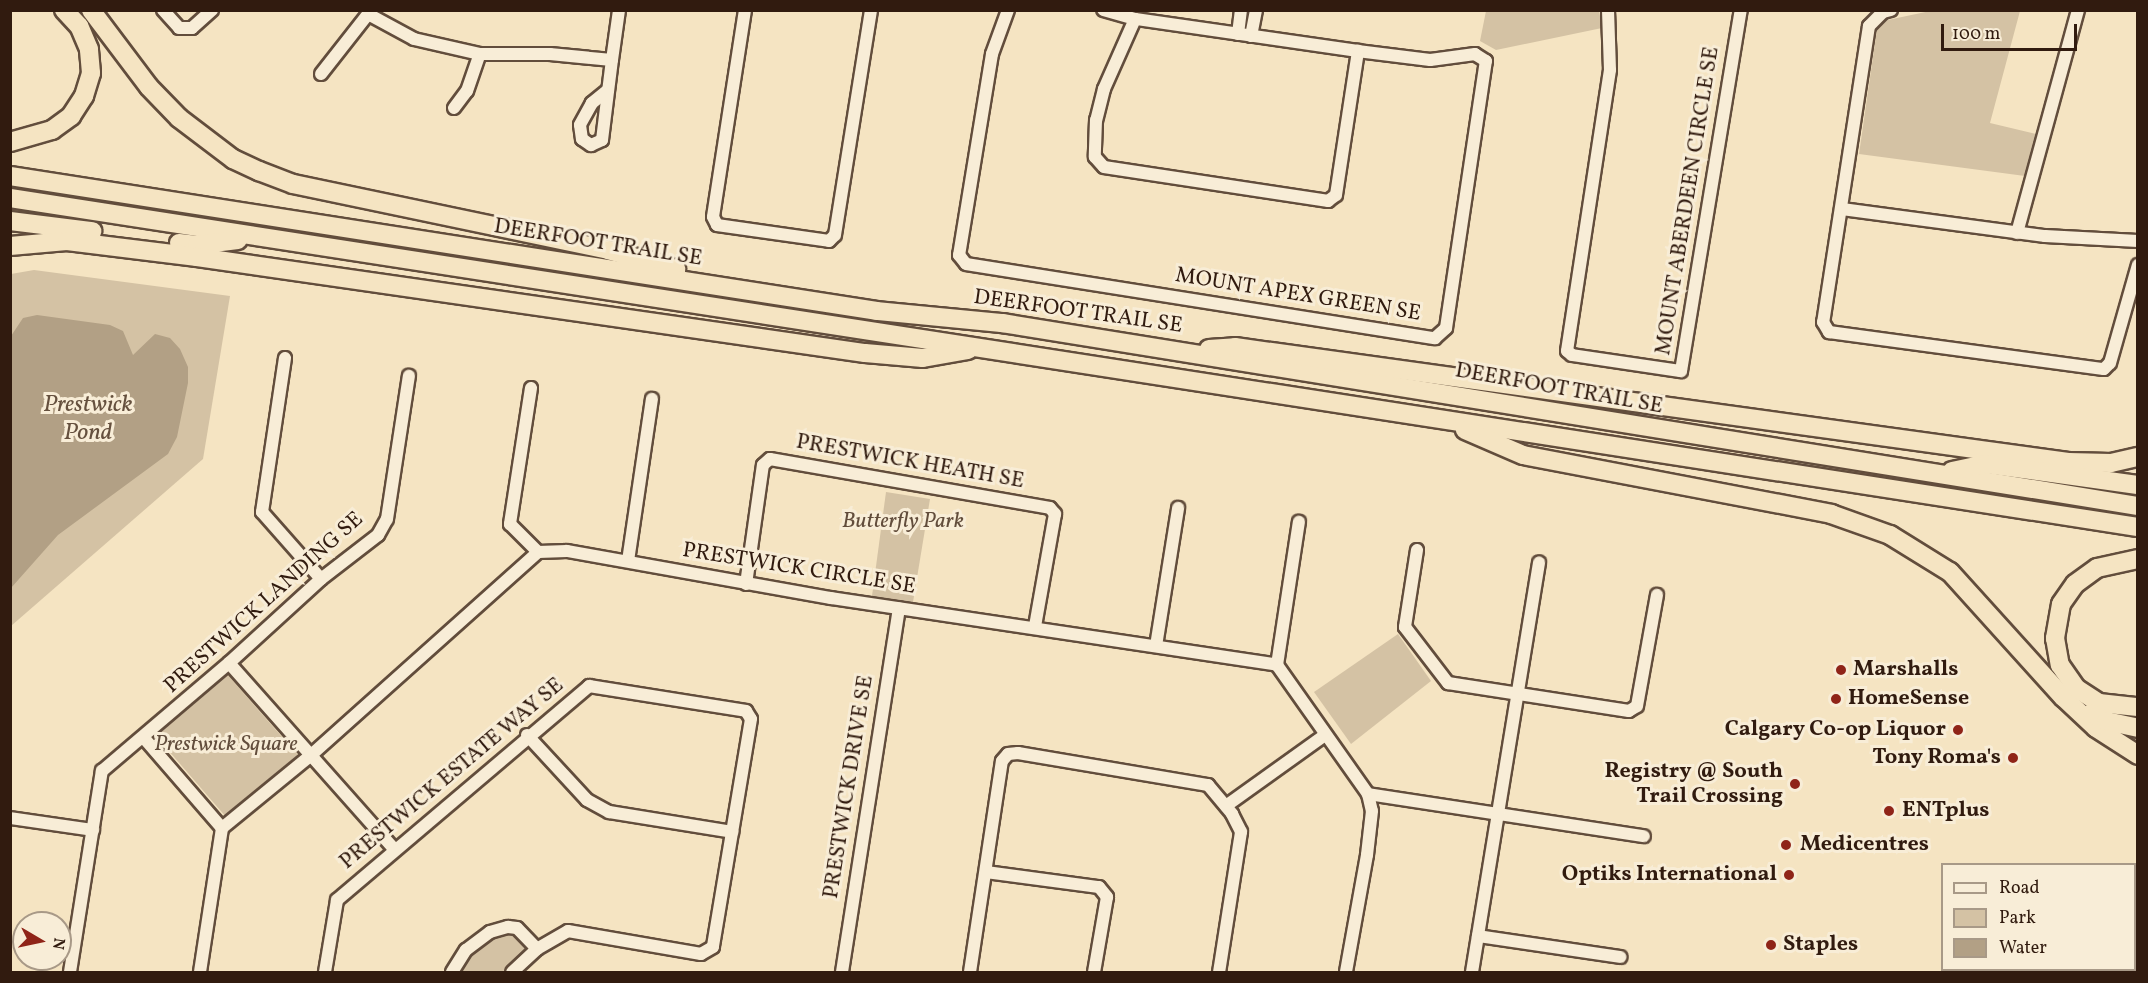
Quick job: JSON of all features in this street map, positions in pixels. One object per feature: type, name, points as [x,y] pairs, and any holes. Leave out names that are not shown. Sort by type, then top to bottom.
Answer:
[{"type":"highway","points":[[10,142],[52,130],[71,116],[84,96],[91,73],[89,49],[79,26],[64,10]]},
{"type":"highway","points":[[91,10],[149,87],[178,118],[233,159],[259,171],[293,184],[608,250],[756,292]]},
{"type":"highway","name":"DEERFOOT TRAIL SE","points":[[10,176],[756,292],[1181,351],[1615,425],[1942,473],[2138,506]]},
{"type":"highway","name":"DEERFOOT TRAIL SE","points":[[10,198],[2138,527]]},
{"type":"highway","points":[[10,221],[197,245],[262,238]]},
{"type":"highway","points":[[10,246],[67,241],[197,257],[865,353],[923,358],[976,348]]},
{"type":"highway","points":[[1181,351],[1235,347],[2068,462],[2111,463],[2138,458]]},
{"type":"highway","points":[[1438,418],[1523,454],[1831,514],[1890,535],[1932,557],[1956,577],[2063,697],[2096,728],[2138,755]]},
{"type":"highway","points":[[1942,473],[1986,464],[2138,484]]},
{"type":"highway","points":[[2138,559],[2097,568],[2075,584],[2061,604],[2055,638],[2060,665],[2076,688],[2099,703],[2138,707]]},
{"type":"highway","points":[[2063,697],[2106,722],[2138,728]]},
{"type":"street","points":[[163,10],[179,28],[192,28],[212,10]]},
{"type":"street","points":[[608,90],[619,10]]},
{"type":"street","points":[[745,10],[712,217],[717,225],[829,242],[835,235],[871,10]]},
{"type":"street","name":"MOUNT APEX GREEN SE","points":[[1008,10],[992,54],[959,255],[966,264],[1435,338],[1446,328],[1486,62],[1475,54],[1430,60],[1135,19],[1103,10]]},
{"type":"street","points":[[1238,34],[1241,10]]},
{"type":"street","points":[[1251,36],[1256,10]]},
{"type":"street","name":"MOUNT ABERDEEN CIRCLE SE","points":[[1608,10],[1610,70],[1567,351],[1572,355],[1681,371],[1741,10]]},
{"type":"street","points":[[1891,10],[1883,12],[1869,26],[1823,322],[1829,332],[2104,369],[2110,363],[2138,265]]},
{"type":"street","points":[[2018,233],[2078,10]]},
{"type":"street","points":[[321,74],[369,12],[414,39],[480,54],[550,54],[612,60]]},
{"type":"street","points":[[1135,19],[1104,89],[1096,120],[1095,157],[1104,167],[1328,201],[1336,195],[1358,51]]},
{"type":"street","points":[[454,108],[467,91],[480,54]]},
{"type":"street","points":[[1842,209],[2018,233],[2138,241]]},
{"type":"street","points":[[285,358],[262,512],[321,579]]},
{"type":"street","name":"PRESTWICK LANDING SE","points":[[70,972],[102,771],[144,738],[321,579],[378,535],[387,519],[409,376]]},
{"type":"street","points":[[200,972],[222,828],[310,756],[538,552],[510,524],[531,388]]},
{"type":"street","points":[[628,561],[652,399]]},
{"type":"street","name":"PRESTWICK HEATH SE","points":[[746,584],[763,465],[770,459],[1050,508],[1055,514],[1035,626]]},
{"type":"street","points":[[1156,646],[1178,508]]},
{"type":"street","points":[[1299,522],[1277,665],[1368,794],[1372,811],[1346,972]]},
{"type":"street","points":[[1417,550],[1405,627],[1438,675],[1448,683],[1629,711],[1637,706],[1657,595]]},
{"type":"street","name":"PRESTWICK CIRCLE SE","points":[[538,552],[567,551],[746,584],[898,608],[1035,626],[1277,665]]},
{"type":"street","points":[[1472,972],[1539,562]]},
{"type":"street","name":"PRESTWICK DRIVE SE","points":[[842,972],[898,608]]},
{"type":"street","points":[[229,663],[393,849]]},
{"type":"street","name":"PRESTWICK ESTATE WAY SE","points":[[325,972],[337,900],[527,735],[589,686],[746,711],[752,719],[713,947],[701,954],[568,931],[537,950],[512,972]]},
{"type":"street","points":[[527,735],[587,800],[609,812],[732,832]]},
{"type":"street","points":[[1226,806],[1325,735]]},
{"type":"street","points":[[144,738],[222,828]]},
{"type":"street","points":[[970,972],[1002,761],[1008,754],[1208,785],[1226,806],[1241,832],[1219,972]]},
{"type":"street","points":[[1368,794],[1644,836]]},
{"type":"street","points":[[10,818],[93,830]]},
{"type":"street","points":[[986,872],[1099,887],[1107,897],[1094,972]]},
{"type":"street","points":[[452,972],[466,950],[490,933],[508,927],[517,928],[537,950]]},
{"type":"street","points":[[1478,936],[1620,957]]},
{"type":"green space","points":[[1599,10],[1602,28],[1496,50],[1480,41],[1486,11]]},
{"type":"green space","points":[[1935,10],[2020,11],[1990,123],[2036,134],[2025,176],[1859,154],[1877,29],[1883,21]]},
{"type":"green space","points":[[34,270],[230,296],[203,459],[11,626],[11,274]]},
{"type":"green space","name":"Butterfly Park","points":[[886,492],[930,499],[913,602],[872,596]]},
{"type":"green space","points":[[1398,634],[1431,681],[1351,744],[1314,692]]},
{"type":"green space","name":"Prestwick Square","points":[[226,673],[298,755],[226,817],[155,735]]},
{"type":"green space","points":[[508,927],[537,949],[512,972],[452,972],[466,950]]},
{"type":"water","name":"Prestwick Pond","points":[[37,315],[110,325],[123,331],[133,355],[155,334],[170,338],[180,349],[188,367],[188,383],[177,437],[168,454],[58,535],[11,588],[11,336],[23,318]]},
{"type":"place","name":"Marshalls","points":[[1841,670]]},
{"type":"place","name":"HomeSense","points":[[1836,699]]},
{"type":"place","name":"Calgary Co-op Liquor","points":[[1958,730]]},
{"type":"place","name":"Tony Roma's","points":[[2013,758]]},
{"type":"place","name":"Registry @ South Trail Crossing","points":[[1795,784]]},
{"type":"place","name":"ENTplus","points":[[1889,811]]},
{"type":"place","name":"Medicentres","points":[[1786,845]]},
{"type":"place","name":"Optiks International","points":[[1789,875]]},
{"type":"place","name":"Staples","points":[[1771,945]]}]
